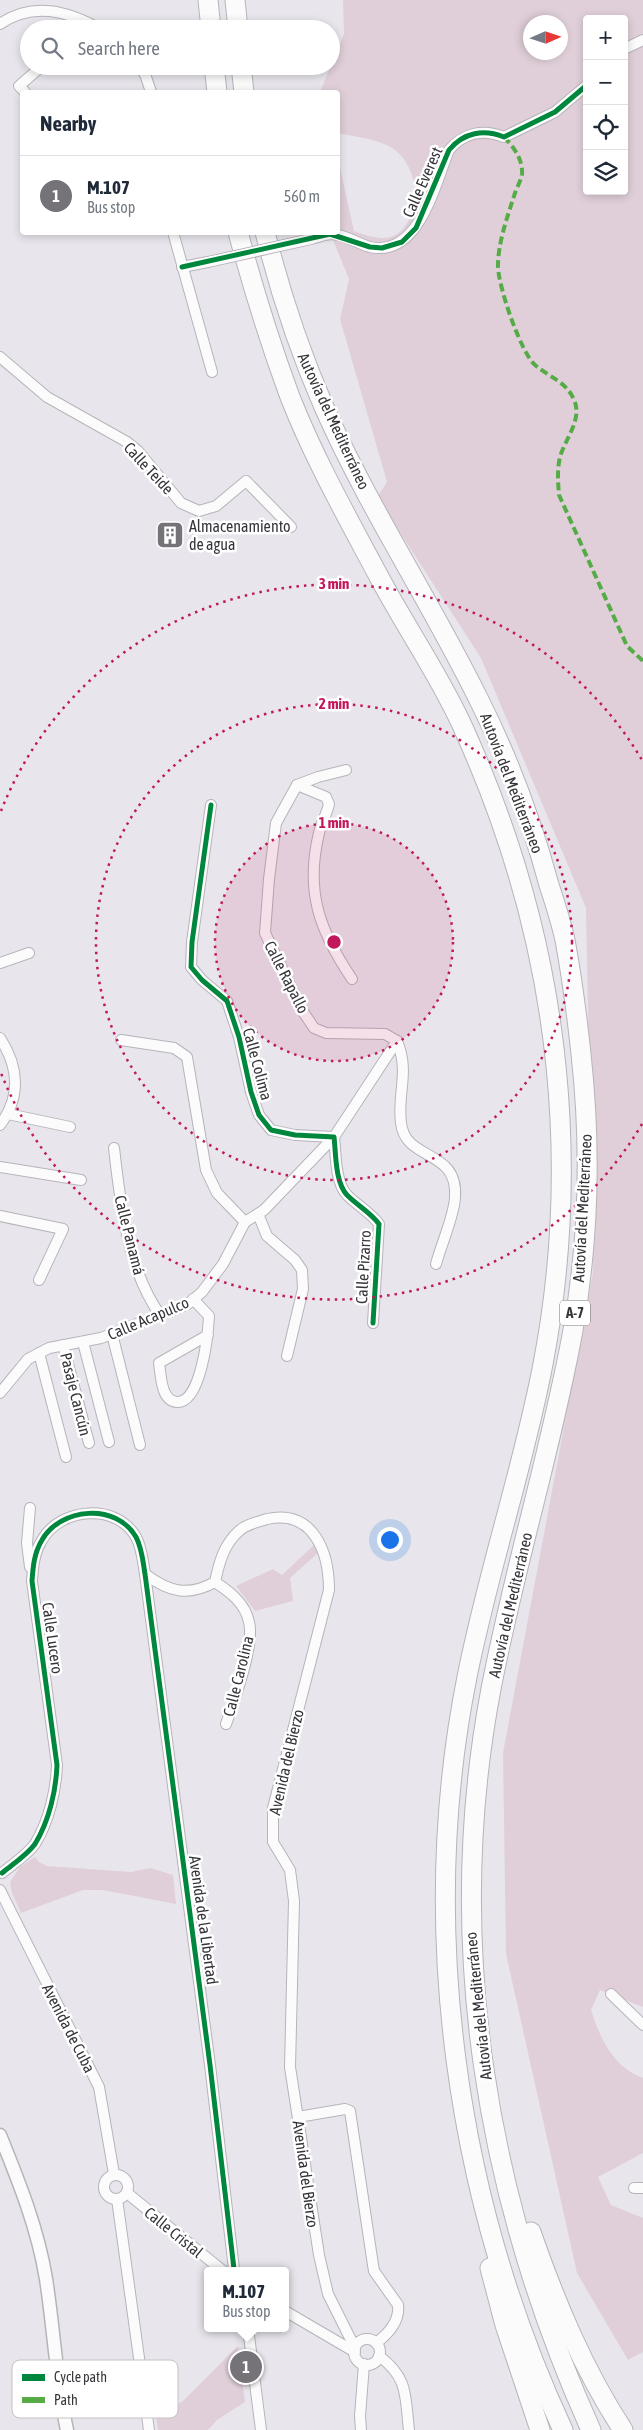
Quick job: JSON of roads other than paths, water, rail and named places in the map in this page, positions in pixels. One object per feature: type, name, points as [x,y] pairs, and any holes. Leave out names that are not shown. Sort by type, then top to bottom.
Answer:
[{"type":"highway","points":[[208,0],[210,20]]},
{"type":"highway","points":[[235,0],[237,20]]},
{"type":"highway","points":[[215,75],[217,90]]},
{"type":"highway","points":[[242,75],[244,90]]},
{"type":"highway","name":"Autovía del Mediterráneo","points":[[239,235],[252,284],[290,396],[315,454],[379,578],[460,720],[503,826],[524,890],[548,999],[556,1065],[562,1142],[560,1226],[552,1313],[530,1421],[490,1572],[466,1680],[455,1748],[448,1829],[446,1900],[451,2016],[466,2117],[481,2189],[516,2315],[544,2388],[563,2430]]},
{"type":"highway","name":"Autovía del Mediterráneo","points":[[266,235],[279,288],[306,364],[326,412],[359,479],[482,705],[535,833],[564,937],[581,1056],[586,1122],[583,1256],[574,1326],[561,1389],[509,1601],[490,1692],[479,1760],[470,1877],[470,1936],[485,2079],[510,2207],[561,2362],[591,2430]]},
{"type":"highway","points":[[446,1900],[441,1938],[440,1985],[444,2038],[456,2129],[470,2194],[505,2325],[540,2430]]},
{"type":"highway","points":[[476,2002],[515,2180],[529,2227],[551,2291],[589,2370],[623,2430]]},
{"type":"street","points":[[0,24],[20,13],[44,9],[68,14],[76,20]]},
{"type":"street","points":[[628,48],[643,40]]},
{"type":"street","points":[[23,90],[19,86],[32,75]]},
{"type":"street","points":[[145,75],[150,90]]},
{"type":"street","name":"Calle Everest","points":[[339,235],[370,247],[382,248],[402,242],[416,228],[449,150],[457,140],[470,134],[493,133],[504,138],[555,112],[583,88]]},
{"type":"street","points":[[174,235],[212,372]]},
{"type":"street","name":"Calle Everest","points":[[182,267],[331,235]]},
{"type":"street","name":"Calle Teide","points":[[0,357],[47,397],[127,442],[138,451],[181,503],[199,511],[216,506],[246,481],[291,527]]},
{"type":"street","points":[[297,785],[318,777],[346,770]]},
{"type":"street","points":[[297,785],[326,797],[329,804],[319,830],[312,870],[314,894],[322,926],[333,951],[352,979]]},
{"type":"street","name":"Calle Rapallo","points":[[297,785],[276,823],[265,933],[302,1010],[314,1028],[326,1033],[385,1034],[397,1041]]},
{"type":"street","name":"Calle Colima","points":[[211,805],[192,942],[191,967],[202,980],[227,1001],[239,1037],[251,1092],[259,1115],[271,1130],[295,1135],[334,1138]]},
{"type":"street","points":[[0,963],[29,953]]},
{"type":"street","points":[[0,1038],[15,1068],[16,1090],[8,1114],[0,1125]]},
{"type":"street","points":[[121,1040],[174,1048],[187,1057],[206,1170],[217,1193],[245,1222]]},
{"type":"street","points":[[397,1041],[404,1060],[401,1124],[405,1136],[414,1147],[446,1165],[454,1180],[455,1198],[436,1264]]},
{"type":"street","name":"Calle Acapulco","points":[[0,1393],[28,1359],[48,1348],[83,1342],[112,1334],[161,1316],[202,1292],[222,1264],[245,1222],[258,1214],[334,1138],[397,1041]]},
{"type":"street","points":[[8,1114],[70,1127]]},
{"type":"street","name":"Calle Pizarro","points":[[334,1138],[338,1172],[345,1193],[371,1213],[379,1224],[373,1323]]},
{"type":"street","name":"Calle Panamá","points":[[114,1148],[118,1188],[139,1275],[149,1300],[161,1316]]},
{"type":"street","points":[[0,1167],[82,1180]]},
{"type":"street","points":[[258,1214],[267,1236],[295,1260],[302,1270],[303,1288],[288,1356]]},
{"type":"street","points":[[0,1216],[63,1229],[39,1280]]},
{"type":"street","points":[[193,1299],[209,1316],[208,1335],[199,1376],[190,1398],[183,1402],[174,1402],[168,1398],[163,1389],[159,1363],[208,1335]]},
{"type":"street","points":[[112,1334],[140,1445]]},
{"type":"street","points":[[83,1342],[110,1442]]},
{"type":"street","name":"Pasaje Cancún","points":[[64,1345],[89,1444]]},
{"type":"street","points":[[39,1353],[66,1457]]},
{"type":"street","points":[[30,1508],[27,1543],[32,1581]]},
{"type":"street","name":"Calle Lucero","points":[[1,1874],[34,1845],[42,1829],[56,1782],[58,1765],[32,1581],[36,1553],[42,1540],[61,1521],[85,1514],[112,1516],[135,1536],[141,1551],[145,1574]]},
{"type":"street","name":"Avenida del Bierzo","points":[[215,1582],[220,1561],[227,1545],[239,1530],[255,1522],[272,1518],[288,1519],[302,1523],[314,1533],[323,1550],[329,1568],[329,1590],[273,1808],[272,1823],[273,1842],[290,1870],[294,1901],[290,2067],[318,2255],[328,2294],[355,2350]]},
{"type":"street","points":[[145,1574],[158,1584],[182,1591],[194,1592],[215,1582]]},
{"type":"street","name":"Avenida de la Libertad","points":[[145,1574],[210,2066],[232,2267]]},
{"type":"street","name":"Calle Carolina","points":[[215,1582],[233,1594],[244,1609],[250,1623],[248,1648],[226,1724]]},
{"type":"street","name":"Avenida de Cuba","points":[[0,1890],[99,2087],[114,2174]]},
{"type":"street","points":[[611,1994],[643,2026]]},
{"type":"street","points":[[298,2117],[345,2109],[350,2111],[372,2265],[398,2305],[394,2324],[376,2343]]},
{"type":"street","points":[[0,2135],[24,2195],[46,2279],[55,2360]]},
{"type":"street","points":[[114,2174],[125,2179],[127,2192],[117,2199],[109,2198],[104,2191],[105,2180],[114,2174]]},
{"type":"street","name":"Calle Cristal","points":[[127,2192],[218,2267]]},
{"type":"street","points":[[117,2199],[139,2360]]},
{"type":"street","points":[[289,2313],[355,2350],[357,2360],[364,2364],[374,2363],[379,2356]]},
{"type":"street","points":[[249,2332],[261,2430]]},
{"type":"street","points":[[355,2350],[364,2340],[376,2343]]},
{"type":"street","points":[[376,2343],[379,2356],[392,2365],[406,2392],[409,2430]]},
{"type":"street","points":[[361,2430],[360,2416],[364,2364]]},
{"type":"place","name":"Almacenamiento de agua","points":[[170,535]]},
{"type":"place","name":"M.107","points":[[246,2367]]}]
